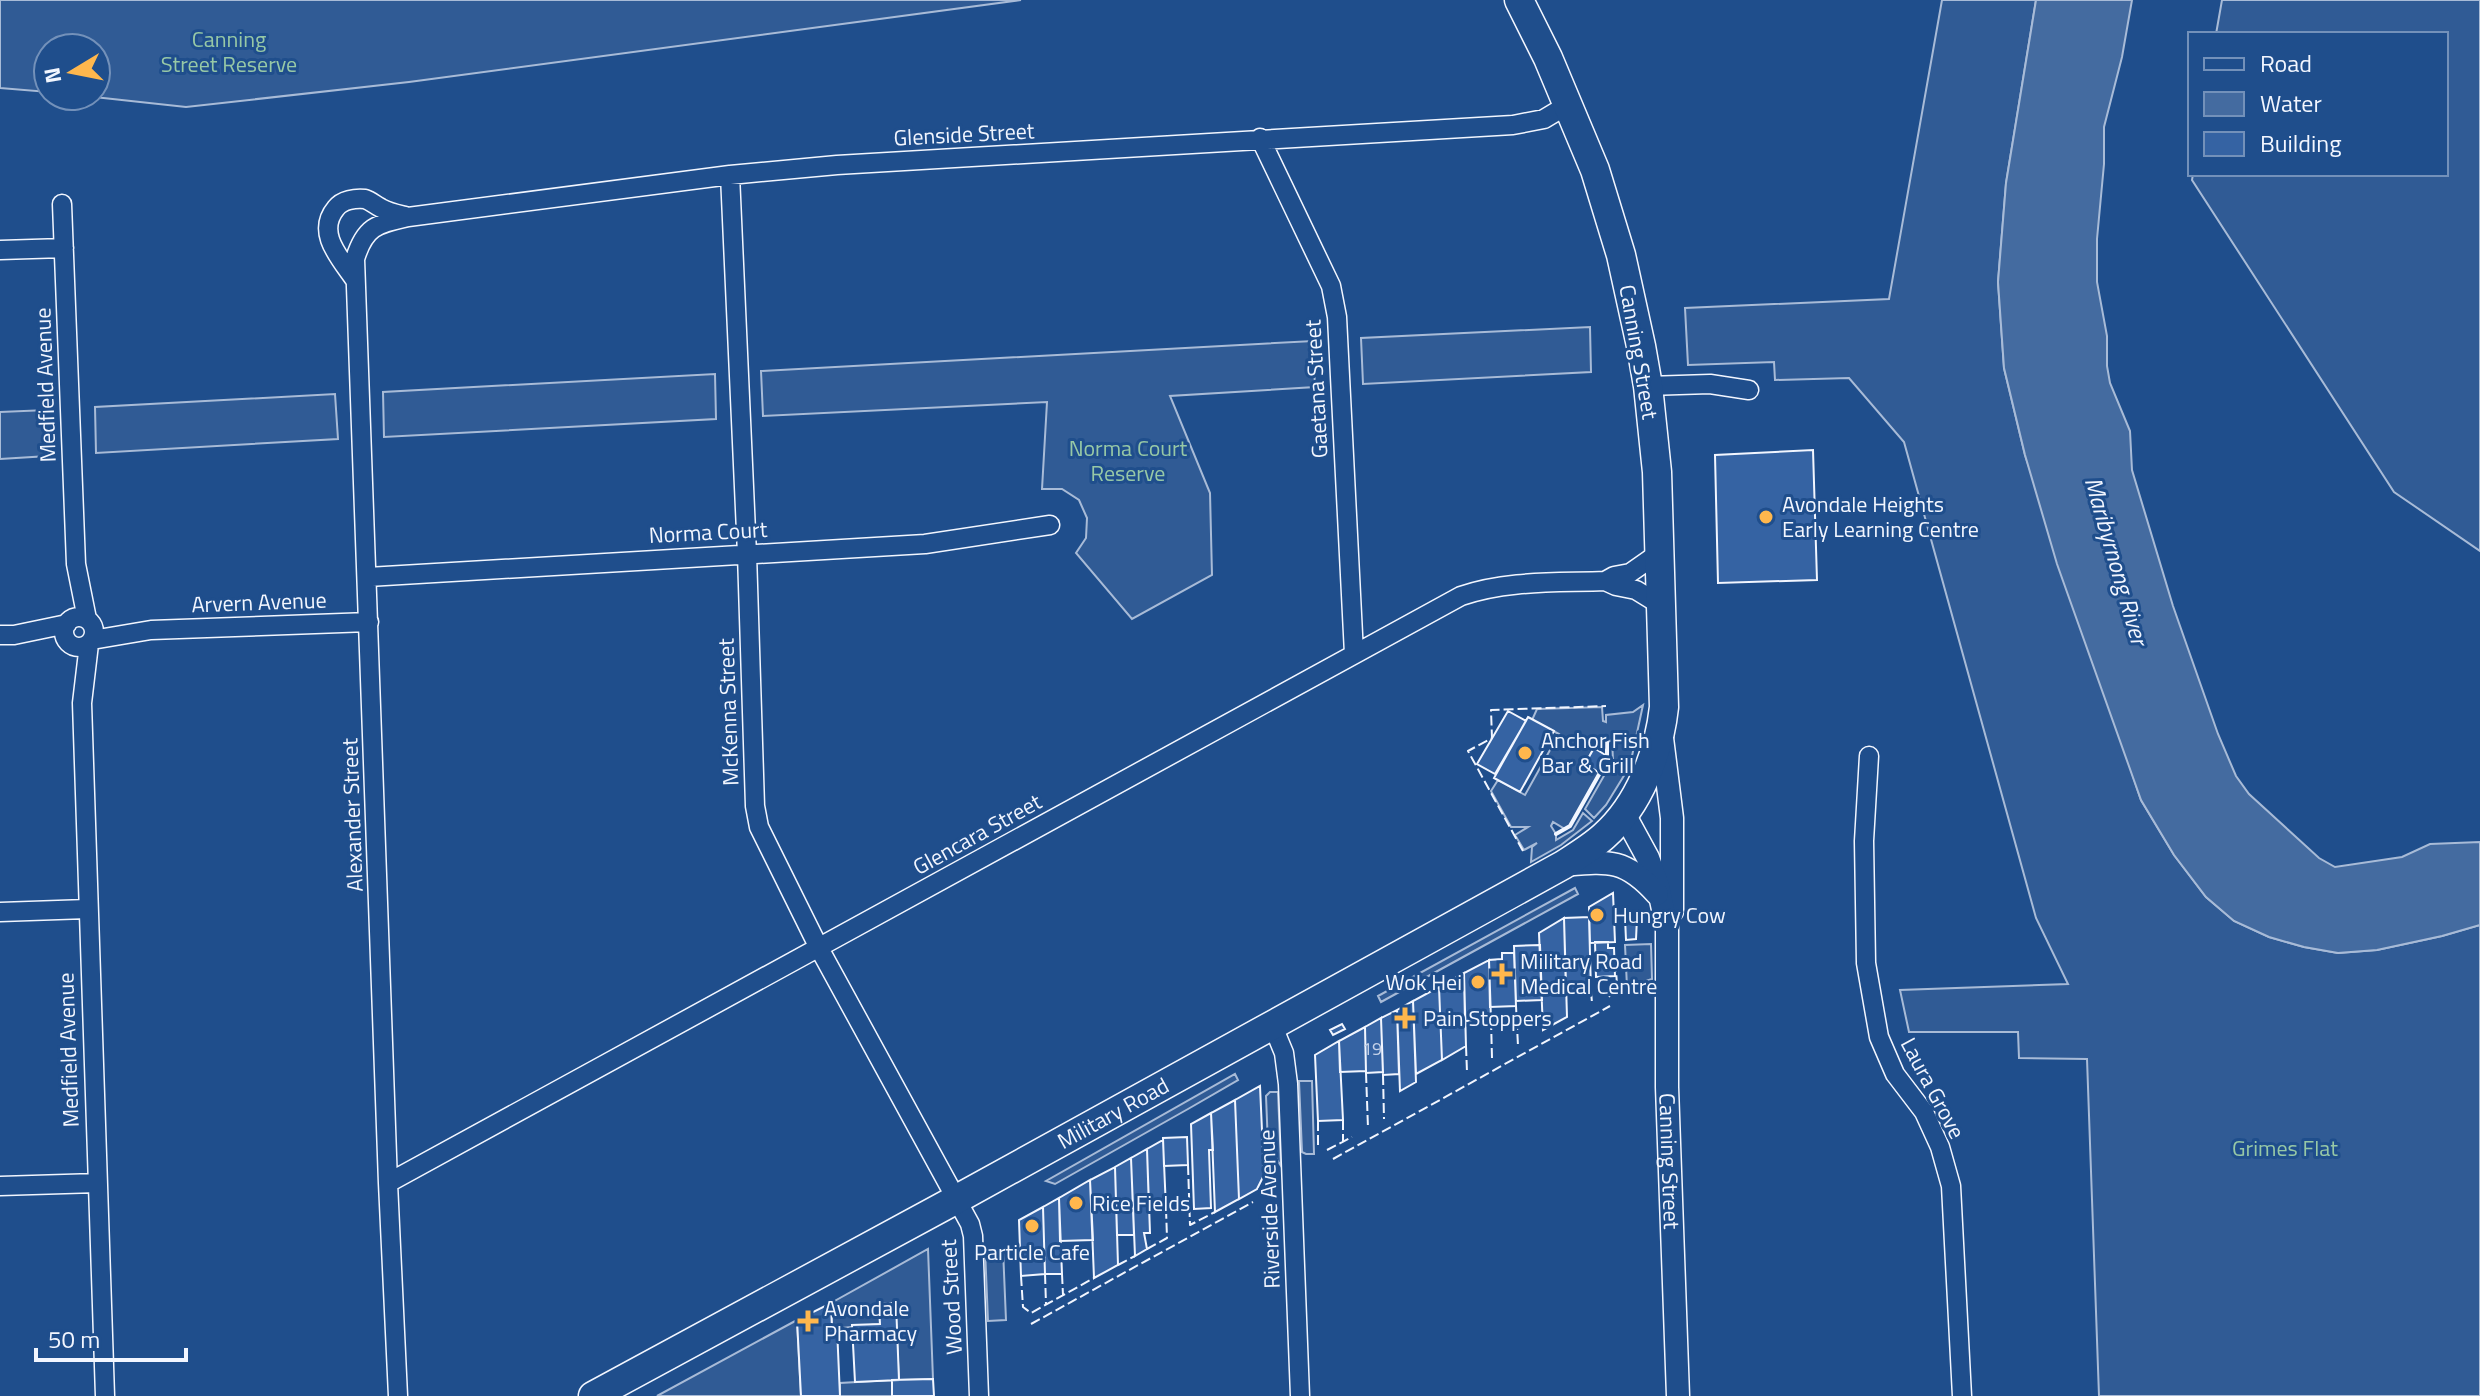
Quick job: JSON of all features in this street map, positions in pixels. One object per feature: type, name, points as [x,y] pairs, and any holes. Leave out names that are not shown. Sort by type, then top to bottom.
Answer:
[{"type":"main road","name":"Canning Street","points":[[1519,0],[1569,104],[1595,170],[1621,255],[1648,386],[1657,472],[1664,687],[1662,724],[1649,767],[1624,814]]},
{"type":"main road","name":"Military Road","points":[[593,1396],[1563,865],[1604,836],[1624,814]]},
{"type":"street","name":"Glenside Street","points":[[365,235],[378,224],[408,217],[730,175],[837,165],[1513,125],[1544,119],[1569,104]]},
{"type":"street","name":"Gaetana Street","points":[[1260,138],[1331,286],[1337,317],[1354,654]]},
{"type":"street","name":"McKenna Street","points":[[730,175],[755,806],[759,827],[819,948],[957,1199]]},
{"type":"street","points":[[357,283],[331,244],[327,228],[339,204],[354,199],[369,200],[383,209],[408,217]]},
{"type":"street","name":"Medfield Avenue","points":[[62,204],[105,1396]]},
{"type":"street","name":"Alexander Street","points":[[365,235],[355,259],[398,1396]]},
{"type":"street","points":[[0,250],[64,248]]},
{"type":"street","points":[[1648,386],[1710,384],[1749,390]]},
{"type":"street","name":"Norma Court","points":[[368,577],[925,544],[1050,525]]},
{"type":"street","name":"Glencara Street","points":[[1605,581],[1630,573],[1660,552]]},
{"type":"street","name":"Glencara Street","points":[[388,1183],[1461,596],[1515,584],[1605,581],[1636,590],[1662,606]]},
{"type":"street","name":"Arvern Avenue","points":[[7,635],[369,622]]},
{"type":"street","name":"Canning Street","points":[[1662,724],[1672,818],[1672,907],[1667,928]]},
{"type":"street","name":"Laura Grove","points":[[1869,756],[1864,841],[1866,963],[1879,1037],[1895,1074],[1924,1112],[1940,1147],[1951,1186],[1962,1396]]},
{"type":"street","name":"Canning Street","points":[[1624,814],[1648,858],[1667,928],[1666,1061],[1678,1396]]},
{"type":"street","points":[[1563,865],[1600,862],[1628,867],[1650,886],[1662,902]]},
{"type":"street","points":[[0,912],[87,909]]},
{"type":"street","name":"Riverside Avenue","points":[[1272,1024],[1284,1053],[1288,1084],[1300,1396]]},
{"type":"street","points":[[0,1186],[97,1183]]},
{"type":"street","name":"Wood Street","points":[[957,1199],[973,1236],[979,1396]]},
{"type":"shaded area","name":"Canning Street Reserve","points":[[0,0],[1021,0],[409,82],[186,107],[112,99],[112,32],[32,32],[32,91],[0,88]]},
{"type":"shaded area","points":[[1942,0],[2036,0],[2006,183],[1998,282],[2004,368],[2025,455],[2141,800],[2174,855],[2206,897],[2234,921],[2269,937],[2338,953],[2377,950],[2480,925],[2480,1396],[2099,1396],[2087,1059],[2019,1058],[2018,1032],[1909,1032],[1900,990],[2068,984],[2036,918],[1904,442],[1849,378],[1775,380],[1774,362],[1688,365],[1685,308],[1889,299]]},
{"type":"shaded area","points":[[2222,0],[2480,0],[2480,551],[2394,492],[2192,180],[2193,176],[2448,176],[2448,32],[2216,32]]},
{"type":"shaded area","points":[[1590,327],[1591,372],[1363,384],[1361,338]]},
{"type":"shaded area","points":[[1313,341],[1315,387],[1170,396],[1210,493],[1212,575],[1132,619],[1076,553],[1086,538],[1087,518],[1079,500],[1062,489],[1042,489],[1047,402],[763,416],[761,371]]},
{"type":"shaded area","points":[[715,374],[716,419],[384,437],[383,392]]},
{"type":"shaded area","points":[[335,394],[338,439],[96,453],[95,407]]},
{"type":"shaded area","points":[[47,410],[48,456],[0,459],[0,412]]},
{"type":"shaded area","points":[[1643,705],[1632,756],[1606,805],[1594,818],[1585,809],[1613,760],[1612,740],[1594,748],[1585,764],[1600,773],[1570,826],[1565,829],[1553,822],[1551,826],[1556,840],[1573,830],[1583,813],[1592,821],[1561,845],[1531,862],[1532,847],[1537,843],[1524,850],[1515,835],[1528,827],[1511,827],[1491,791],[1498,780],[1525,795],[1559,734],[1532,720],[1537,709],[1602,707],[1603,721],[1606,722],[1606,715],[1633,712]]},
{"type":"shaded area","points":[[1575,888],[1578,894],[1381,1002],[1378,996]]},
{"type":"shaded area","points":[[1651,944],[1652,979],[1627,987],[1625,945]]},
{"type":"shaded area","points":[[1235,1074],[1238,1080],[1188,1109],[1055,1184],[1046,1181]]},
{"type":"shaded area","points":[[1299,1081],[1312,1081],[1314,1154],[1302,1152]]},
{"type":"shaded area","points":[[1270,1092],[1278,1092],[1281,1166],[1268,1146],[1266,1096]]},
{"type":"shaded area","points":[[928,1249],[933,1379],[899,1380],[895,1303],[879,1304],[880,1324],[832,1329],[831,1303]]},
{"type":"shaded area","points":[[985,1249],[1003,1249],[1006,1320],[988,1321]]},
{"type":"shaded area","points":[[797,1320],[801,1396],[657,1396]]},
{"type":"shaded area","points":[[892,1380],[892,1396],[840,1396],[840,1383]]},
{"type":"water","name":"Maribyrnong River","points":[[2036,0],[2132,0],[2122,57],[2104,127],[2097,282],[2107,336],[2107,366],[2110,383],[2130,431],[2132,470],[2173,606],[2236,776],[2249,794],[2319,858],[2335,867],[2402,857],[2430,844],[2480,842],[2480,925],[2377,950],[2338,953],[2269,937],[2234,921],[2206,897],[2174,855],[2141,800],[2057,564],[2025,455],[2004,368],[1998,282],[2006,183]]},
{"type":"building","name":"Avondale Heights Early Learning Centre","points":[[1813,450],[1817,580],[1718,583],[1715,455]]},
{"type":"building","points":[[1508,711],[1526,721],[1495,774],[1477,764]]},
{"type":"building","name":"Anchor Fish Bar & Grill","points":[[1528,717],[1554,731],[1520,792],[1494,778]]},
{"type":"building","points":[[1594,748],[1607,756],[1600,773],[1585,764]]},
{"type":"building","points":[[1613,893],[1615,942],[1590,943],[1589,907]]},
{"type":"building","points":[[1589,917],[1591,991],[1566,992],[1564,918]]},
{"type":"building","points":[[1564,918],[1567,1017],[1543,1030],[1539,933]]},
{"type":"building","points":[[1625,918],[1637,918],[1636,939],[1626,940]]},
{"type":"building","points":[[1595,942],[1608,942],[1608,948],[1614,948],[1615,976],[1596,977]]},
{"type":"building","points":[[1540,945],[1542,1000],[1516,1001],[1514,946]]},
{"type":"building","points":[[1502,953],[1514,953],[1516,1006],[1490,1007],[1489,960],[1502,959]]},
{"type":"building","points":[[1489,960],[1491,1020],[1465,1021],[1464,973]]},
{"type":"building","points":[[1464,973],[1466,1046],[1442,1060],[1439,987]]},
{"type":"building","points":[[1439,987],[1442,1060],[1416,1074],[1413,1001]]},
{"type":"building","points":[[1413,1001],[1416,1082],[1400,1091],[1397,1010]]},
{"type":"building","points":[[1397,1010],[1399,1074],[1383,1075],[1381,1018]]},
{"type":"building","points":[[1381,1018],[1383,1072],[1366,1073],[1365,1027]]},
{"type":"building","points":[[1342,1024],[1345,1029],[1333,1035],[1330,1030]]},
{"type":"building","points":[[1365,1027],[1366,1071],[1340,1072],[1339,1041]]},
{"type":"building","points":[[1339,1041],[1343,1120],[1318,1121],[1315,1055]]},
{"type":"building","points":[[1260,1086],[1264,1175],[1257,1189],[1239,1199],[1235,1100]]},
{"type":"building","points":[[1235,1100],[1239,1199],[1215,1212],[1211,1113]]},
{"type":"building","points":[[1211,1113],[1211,1208],[1194,1209],[1191,1124]]},
{"type":"building","points":[[1187,1137],[1188,1165],[1164,1166],[1163,1138]]},
{"type":"building","points":[[1163,1140],[1166,1209],[1149,1209],[1147,1149]]},
{"type":"building","points":[[1147,1149],[1150,1233],[1144,1233],[1147,1249],[1135,1256],[1131,1158]]},
{"type":"building","points":[[1131,1158],[1134,1235],[1117,1235],[1115,1167]]},
{"type":"building","points":[[1115,1167],[1118,1265],[1094,1278],[1090,1180]]},
{"type":"building","points":[[1090,1180],[1093,1240],[1060,1241],[1059,1198]]},
{"type":"building","points":[[1059,1198],[1062,1274],[1045,1274],[1043,1207]]},
{"type":"building","points":[[1043,1207],[1045,1274],[1021,1276],[1019,1220]]},
{"type":"building","points":[[831,1303],[832,1329],[837,1328],[840,1396],[801,1396],[797,1320]]},
{"type":"building","points":[[896,1303],[899,1380],[855,1382],[852,1325],[880,1324],[879,1304]]},
{"type":"building","points":[[933,1379],[934,1396],[892,1396],[892,1380]]},
{"type":"fence","points":[[1523,851],[1468,751],[1492,738],[1491,710],[1606,706]]},
{"type":"fence","points":[[1609,997],[1617,984],[1616,971]]},
{"type":"fence","points":[[1591,991],[1592,1003]]},
{"type":"fence","points":[[1516,1006],[1518,1046]]},
{"type":"fence","points":[[1333,1159],[1610,1006]]},
{"type":"fence","points":[[1491,1020],[1492,1058]]},
{"type":"fence","points":[[1466,1046],[1467,1072]]},
{"type":"fence","points":[[1366,1073],[1368,1128]]},
{"type":"fence","points":[[1383,1075],[1384,1119]]},
{"type":"fence","points":[[1343,1120],[1343,1142]]},
{"type":"fence","points":[[1318,1121],[1318,1145]]},
{"type":"fence","points":[[1327,1150],[1352,1137]]},
{"type":"fence","points":[[1188,1165],[1190,1225],[1215,1212]]},
{"type":"fence","points":[[1031,1324],[1253,1202]]},
{"type":"fence","points":[[1147,1249],[1167,1238],[1166,1209]]},
{"type":"fence","points":[[1118,1265],[1135,1256]]},
{"type":"fence","points":[[1045,1274],[1046,1304]]},
{"type":"fence","points":[[1062,1274],[1063,1295]]},
{"type":"fence","points":[[1021,1276],[1023,1307],[1031,1313],[1094,1278]]},
{"type":"wall","points":[[1607,742],[1607,760]]},
{"type":"wall","points":[[1556,834],[1570,826],[1601,771]]},
{"type":"place","name":"Avondale Heights Early Learning Centre","points":[[1766,517]]},
{"type":"place","name":"Anchor Fish Bar & Grill","points":[[1525,753]]},
{"type":"place","name":"Hungry Cow","points":[[1597,915]]},
{"type":"place","name":"Military Road Medical Centre","points":[[1502,974]]},
{"type":"place","name":"Wok Hei","points":[[1478,982]]},
{"type":"place","name":"Pain Stoppers","points":[[1405,1018]]},
{"type":"place","name":"Rice Fields","points":[[1076,1203]]},
{"type":"place","name":"Particle Cafe","points":[[1032,1226]]},
{"type":"place","name":"Avondale Pharmacy","points":[[808,1321]]},
{"type":"park label","name":"Norma Court Reserve","points":[[1128,460]]},
{"type":"park label","name":"Grimes Flat","points":[[2285,1148]]}]
